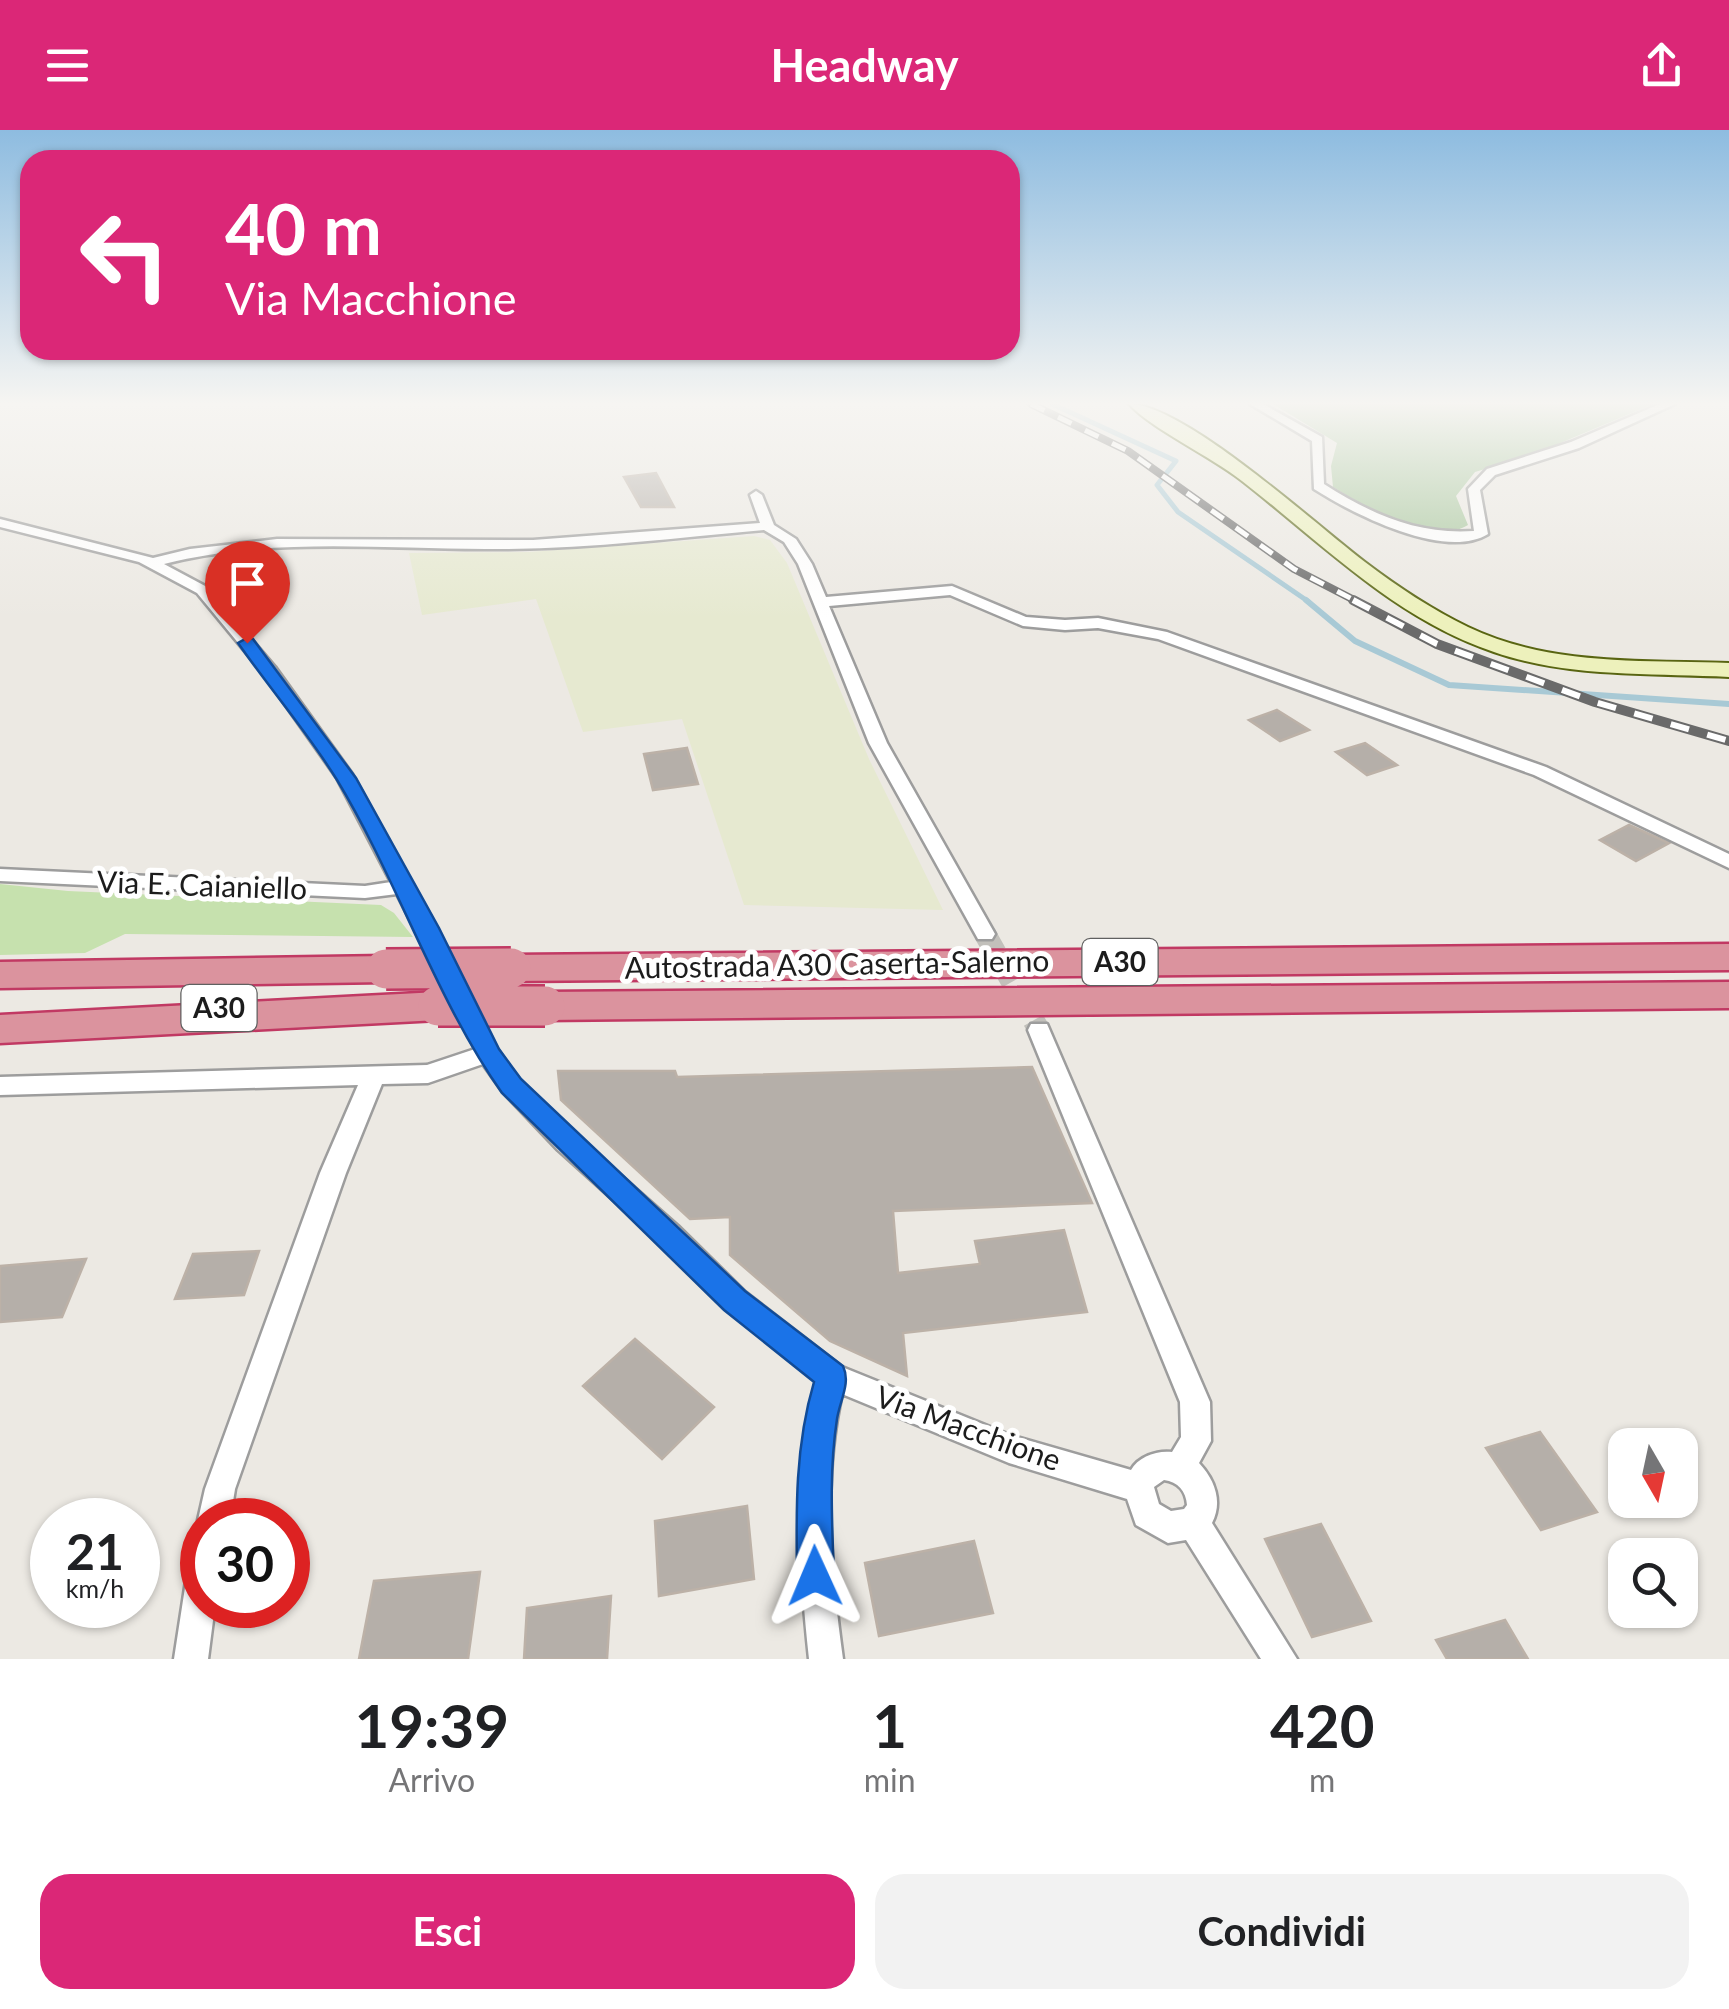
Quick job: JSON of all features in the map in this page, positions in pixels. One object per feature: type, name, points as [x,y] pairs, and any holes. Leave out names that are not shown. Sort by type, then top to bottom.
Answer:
[{"type":"highway","name":"Autostrada A30 Caserta-Salerno","points":[[0,974],[1729,957]]},
{"type":"highway","name":"Autostrada A30 Caserta-Salerno","points":[[438,1006],[1729,995]]},
{"type":"highway","name":"A30","points":[[0,1009],[438,1006]]},
{"type":"highway","points":[[0,1029],[438,1006]]},
{"type":"main road","points":[[1244,475],[1314,532],[1462,634],[1507,649],[1561,659],[1729,670]]},
{"type":"street","points":[[1318,475],[1318,486],[1358,513],[1416,533],[1442,537],[1481,534],[1474,489],[1488,475]]},
{"type":"street","points":[[756,495],[767,526]]},
{"type":"street","name":"Via Macchione","points":[[0,523],[151,563],[202,590],[269,670],[346,778],[488,1054],[512,1086],[567,1144],[669,1234],[734,1300],[832,1376],[1009,1450],[1139,1487]]},
{"type":"street","points":[[151,563],[177,554],[253,547],[511,545],[767,526],[789,539],[820,602],[878,743],[984,934]]},
{"type":"street","points":[[820,602],[952,590],[1023,621],[1065,626],[1098,624],[1162,635],[1540,770],[1729,862]]},
{"type":"street","name":"Via E. Caianiello","points":[[0,875],[365,892],[404,886]]},
{"type":"street","points":[[1039,1030],[1195,1402],[1196,1441],[1179,1467]]},
{"type":"street","points":[[0,1086],[428,1074],[488,1054]]},
{"type":"street","points":[[218,1498],[326,1192],[374,1075]]},
{"type":"street","points":[[826,1659],[815,1576],[813,1480],[821,1414],[832,1376]]},
{"type":"street","points":[[1179,1467],[1197,1482],[1203,1509],[1193,1523],[1168,1527],[1148,1514],[1139,1487],[1152,1468],[1179,1467]]},
{"type":"street","points":[[1193,1523],[1280,1659]]},
{"type":"street","points":[[191,1659],[195,1628]]},
{"type":"green space","points":[[1332,475],[1472,475],[1456,496],[1468,525],[1452,531],[1417,529],[1333,487]]},
{"type":"green space","points":[[754,536],[770,540],[787,563],[869,759],[943,910],[744,905],[682,719],[583,732],[536,599],[422,615],[409,553],[529,552]]},
{"type":"green space","points":[[0,884],[68,891],[381,905],[394,913],[413,937],[125,934],[85,953],[0,955]]},
{"type":"building","points":[[657,475],[674,507],[641,507],[624,477]]},
{"type":"building","points":[[1277,710],[1309,730],[1280,741],[1249,720]]},
{"type":"building","points":[[1365,743],[1397,765],[1367,775],[1336,752]]},
{"type":"building","points":[[687,748],[698,784],[653,790],[644,754]]},
{"type":"building","points":[[1629,825],[1669,843],[1636,861],[1600,840]]},
{"type":"building","points":[[1032,1067],[1092,1203],[893,1211],[898,1273],[980,1264],[975,1241],[1064,1230],[1087,1312],[903,1333],[907,1376],[830,1341],[730,1255],[730,1217],[690,1219],[561,1100],[558,1071],[675,1071],[677,1077]]},
{"type":"building","points":[[259,1251],[244,1295],[175,1299],[193,1254]]},
{"type":"building","points":[[86,1259],[62,1317],[0,1322],[0,1266]]},
{"type":"building","points":[[635,1339],[714,1407],[662,1459],[583,1386]]},
{"type":"building","points":[[1540,1432],[1597,1512],[1541,1530],[1486,1448]]},
{"type":"building","points":[[747,1506],[754,1579],[659,1596],[655,1521]]},
{"type":"building","points":[[1321,1524],[1371,1621],[1312,1637],[1265,1539]]},
{"type":"building","points":[[974,1541],[993,1613],[879,1636],[865,1563]]},
{"type":"building","points":[[480,1572],[468,1659],[359,1659],[374,1581]]},
{"type":"building","points":[[611,1596],[607,1659],[524,1659],[527,1608]]},
{"type":"building","points":[[1505,1620],[1528,1659],[1447,1659],[1436,1640]]},
{"type":"waterway","points":[[1165,475],[1157,485],[1178,512],[1309,602]]},
{"type":"waterway","points":[[1306,600],[1355,641],[1449,685],[1729,704]]},
{"type":"tunnel","points":[[985,934],[1039,1030]]},
{"type":"railway","points":[[1162,475],[1294,569],[1358,602]]},
{"type":"railway","points":[[1353,600],[1437,644],[1595,702],[1729,741]]},
{"type":"route","points":[[247,643],[346,778],[428,928],[488,1054],[512,1086],[567,1144],[669,1234],[734,1300],[832,1376],[821,1414],[813,1480],[815,1576]]}]
